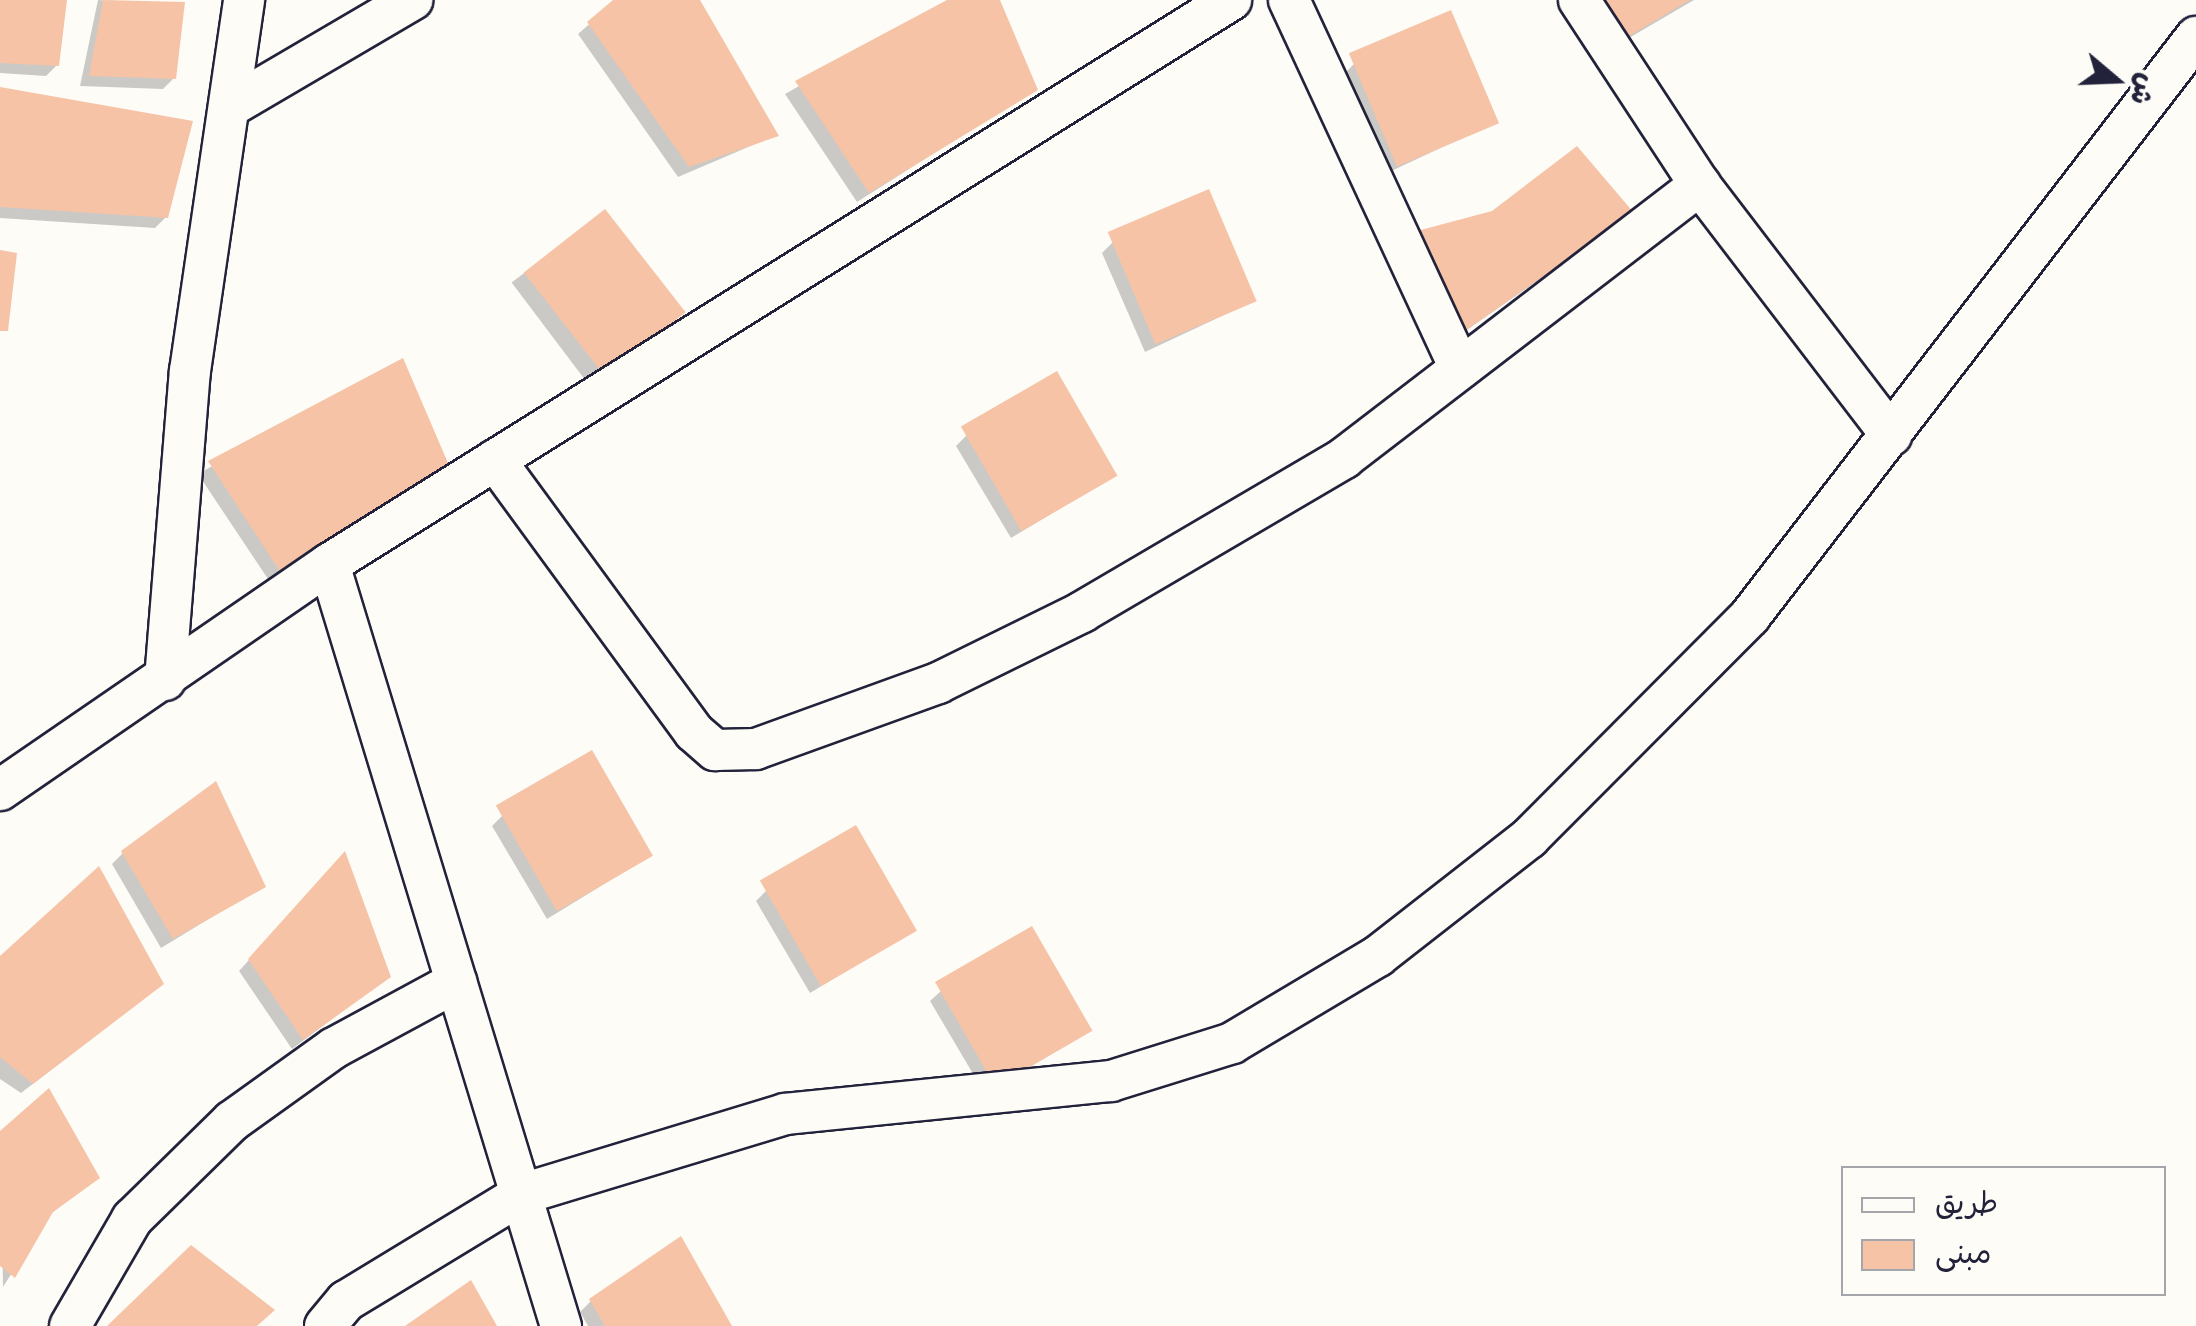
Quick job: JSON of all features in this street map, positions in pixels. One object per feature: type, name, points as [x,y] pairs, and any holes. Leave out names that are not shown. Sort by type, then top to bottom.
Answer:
[{"type":"street","points":[[164,680],[190,371],[233,106],[244,0]]},
{"type":"street","points":[[233,106],[412,0]]},
{"type":"street","points":[[0,790],[329,564],[1230,0]]},
{"type":"street","points":[[1288,0],[1460,368]]},
{"type":"street","points":[[1579,0],[1700,186],[1891,435]]},
{"type":"street","points":[[325,1326],[346,1302],[522,1194],[786,1114],[1111,1081],[1232,1044],[1378,956],[1530,838],[1648,725],[1750,616],[2196,37]]},
{"type":"street","points":[[495,460],[694,732],[715,750],[756,749],[938,683],[1082,612],[1344,458],[1700,186]]},
{"type":"street","points":[[329,564],[561,1326]]},
{"type":"street","points":[[70,1326],[132,1219],[232,1121],[334,1048],[456,982]]},
{"type":"building","points":[[0,0],[67,0],[59,66],[0,63]]},
{"type":"building","points":[[103,0],[185,2],[176,79],[89,76]]},
{"type":"building","points":[[613,0],[700,0],[779,136],[689,167],[587,22]]},
{"type":"building","points":[[947,0],[1000,0],[1038,90],[869,193],[795,81]]},
{"type":"building","points":[[1601,0],[1690,0],[1629,36]]},
{"type":"building","points":[[1451,10],[1499,123],[1397,167],[1349,53]]},
{"type":"building","points":[[0,87],[193,121],[168,218],[0,207]]},
{"type":"building","points":[[1577,146],[1634,213],[1462,333],[1417,231],[1492,211]]},
{"type":"building","points":[[1209,189],[1257,301],[1155,344],[1108,232]]},
{"type":"building","points":[[605,209],[686,312],[604,376],[524,272]]},
{"type":"building","points":[[0,250],[17,253],[8,331],[0,331]]},
{"type":"building","points":[[403,358],[451,470],[281,573],[208,461]]},
{"type":"building","points":[[1057,371],[1118,476],[1021,531],[961,426]]},
{"type":"building","points":[[592,750],[653,856],[557,911],[496,806]]},
{"type":"building","points":[[216,781],[266,887],[173,939],[121,851]]},
{"type":"building","points":[[856,825],[917,931],[821,986],[760,881]]},
{"type":"building","points":[[345,851],[391,977],[303,1040],[248,959]]},
{"type":"building","points":[[99,866],[164,984],[33,1084],[0,1057],[0,956]]},
{"type":"building","points":[[1032,926],[1092,1031],[996,1087],[935,982]]},
{"type":"building","points":[[49,1088],[100,1178],[53,1212],[15,1278],[0,1266],[0,1131]]},
{"type":"building","points":[[681,1236],[732,1326],[605,1326],[589,1299]]},
{"type":"building","points":[[191,1245],[275,1310],[257,1326],[107,1326]]},
{"type":"building","points":[[471,1280],[497,1326],[405,1326]]}]
